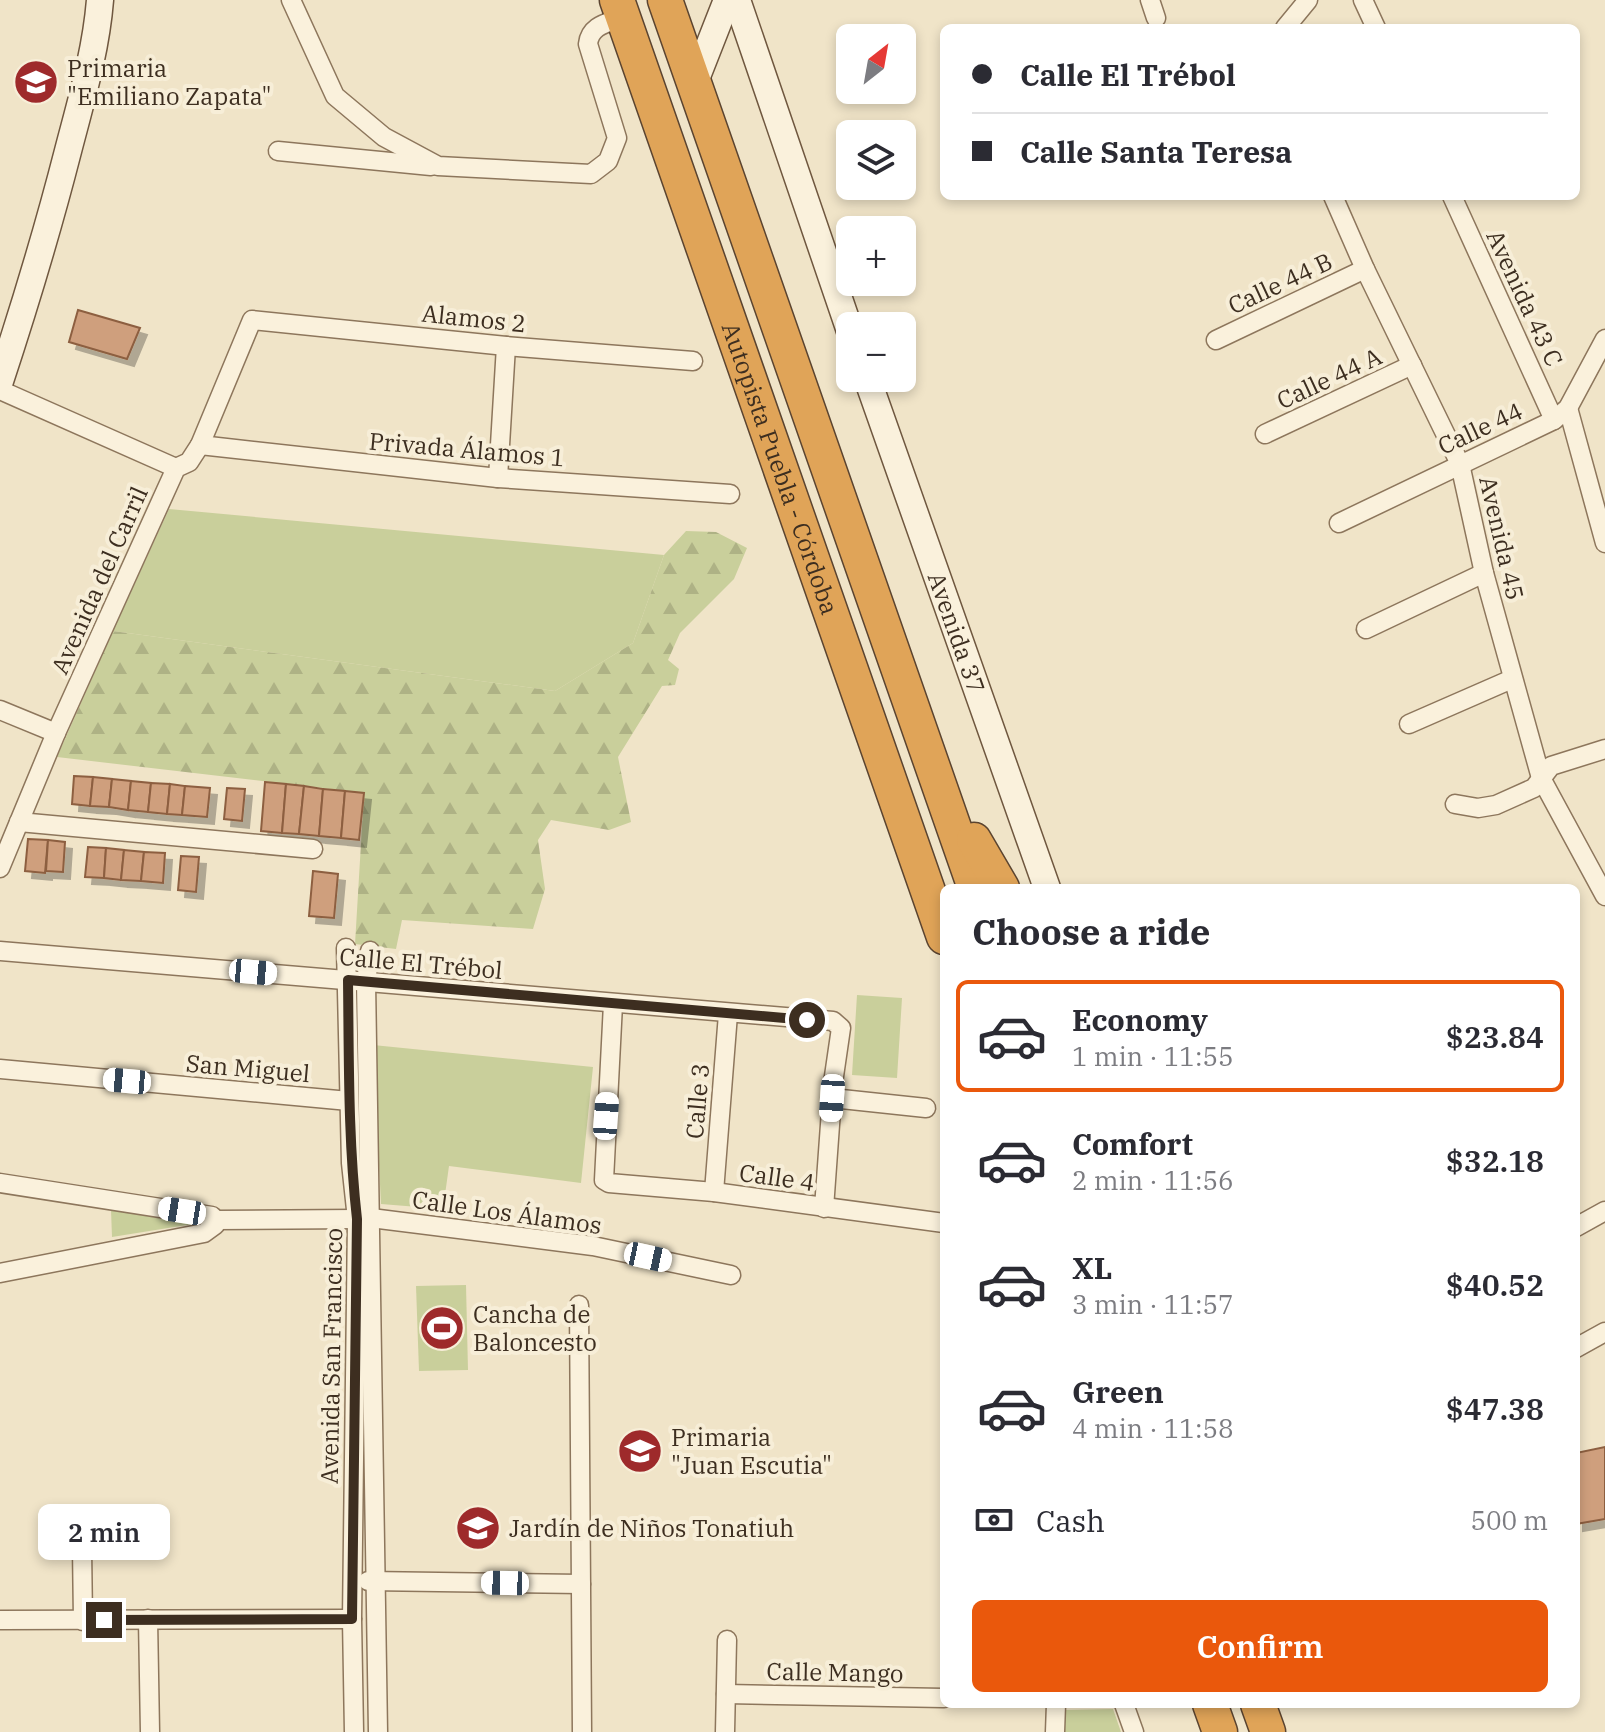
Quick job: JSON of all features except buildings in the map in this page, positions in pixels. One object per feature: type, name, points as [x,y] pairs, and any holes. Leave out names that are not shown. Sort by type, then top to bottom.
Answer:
[{"type":"highway","name":"Autopista Puebla - Córdoba","points":[[665,0],[974,884]]},
{"type":"highway","name":"Autopista Puebla - Córdoba","points":[[620,9],[940,926]]},
{"type":"highway","points":[[930,763],[1000,884]]},
{"type":"highway","points":[[1211,1708],[1220,1732]]},
{"type":"highway","points":[[1259,1708],[1268,1732]]},
{"type":"street","points":[[0,381],[38,264],[74,129],[93,54],[100,0]]},
{"type":"street","points":[[291,0],[335,96],[384,137],[438,166]]},
{"type":"street","points":[[694,84],[727,0]]},
{"type":"street","points":[[737,0],[844,312]]},
{"type":"street","points":[[1150,0],[1156,18]]},
{"type":"street","points":[[1288,24],[1308,0]]},
{"type":"street","points":[[1363,0],[1374,24]]},
{"type":"street","points":[[278,151],[438,166],[591,174],[608,161],[617,138],[588,44],[589,35],[620,9]]},
{"type":"street","name":"Avenida 45","points":[[1335,200],[1460,464],[1484,573],[1541,778],[1600,874],[1605,896]]},
{"type":"street","name":"Avenida 43 C","points":[[1454,200],[1561,414],[1605,543]]},
{"type":"street","name":"Calle 44 B","points":[[1216,340],[1365,269]]},
{"type":"street","name":"Alamos 2","points":[[252,320],[693,361]]},
{"type":"street","name":"Avenida del Carril","points":[[0,868],[56,733],[176,468],[189,462],[200,445],[252,320]]},
{"type":"street","points":[[1561,414],[1605,339]]},
{"type":"street","points":[[498,478],[506,346]]},
{"type":"street","name":"Calle 44 A","points":[[1265,434],[1412,365]]},
{"type":"street","points":[[0,390],[176,468]]},
{"type":"street","name":"Avenida 37","points":[[872,392],[1046,884]]},
{"type":"street","name":"Calle 44","points":[[1339,523],[1561,414]]},
{"type":"street","name":"Privada Álamos 1","points":[[200,445],[498,478],[730,494]]},
{"type":"street","points":[[1366,629],[1484,573]]},
{"type":"street","points":[[1409,724],[1512,679]]},
{"type":"street","points":[[0,710],[56,733]]},
{"type":"street","points":[[1455,804],[1478,808],[1496,805],[1534,788],[1551,766],[1605,749]]},
{"type":"street","points":[[19,822],[313,849]]},
{"type":"street","points":[[346,948],[357,981]]},
{"type":"street","name":"Calle El Trébol","points":[[0,951],[838,1024],[841,1028],[832,1098]]},
{"type":"street","points":[[357,981],[370,951]]},
{"type":"street","name":"Avenida San Francisco","points":[[357,981],[349,1101],[360,1163]]},
{"type":"street","name":"Avenida San Francisco","points":[[357,981],[360,1163],[377,1581],[378,1732]]},
{"type":"street","name":"Calle 4","points":[[613,1004],[604,1180],[940,1222]]},
{"type":"street","name":"Calle 3","points":[[714,1192],[728,1014]]},
{"type":"street","name":"San Miguel","points":[[0,1069],[349,1101]]},
{"type":"street","points":[[824,1208],[832,1098],[926,1108]]},
{"type":"street","points":[[0,1183],[212,1216],[216,1220],[215,1225],[204,1233],[0,1273]]},
{"type":"street","points":[[1580,1225],[1605,1211]]},
{"type":"street","name":"Avenida San Francisco","points":[[354,1732],[352,1619],[364,1218]]},
{"type":"street","name":"Calle Los Álamos","points":[[216,1220],[364,1218],[593,1246],[731,1275]]},
{"type":"street","points":[[579,1305],[582,1732]]},
{"type":"street","points":[[1580,1346],[1605,1332]]},
{"type":"street","points":[[82,1547],[83,1621]]},
{"type":"street","points":[[353,1582],[581,1584]]},
{"type":"street","points":[[148,1619],[150,1732]]},
{"type":"street","points":[[0,1620],[352,1619]]},
{"type":"street","points":[[725,1732],[727,1640]]},
{"type":"street","name":"Calle Mango","points":[[726,1694],[940,1698]]},
{"type":"street","points":[[1055,1732],[1056,1708]]},
{"type":"street","points":[[1125,1708],[1134,1732]]},
{"type":"green space","points":[[169,509],[664,555],[633,643],[555,691],[113,631]]},
{"type":"green space","points":[[686,531],[716,532],[747,548],[734,579],[680,633],[668,660],[679,669],[675,685],[662,686],[618,757],[631,822],[609,830],[551,820],[538,840],[545,889],[533,929],[402,920],[396,949],[355,944],[364,793],[57,757],[113,631],[555,691],[633,643],[664,555]]},
{"type":"green space","points":[[857,995],[902,998],[897,1078],[852,1075]]},
{"type":"green space","points":[[373,1045],[593,1067],[581,1183],[449,1166],[443,1209],[381,1204]]},
{"type":"green space","points":[[111,1210],[193,1224],[112,1237]]},
{"type":"green space","name":"Cancha de Baloncesto","points":[[466,1285],[468,1370],[419,1371],[416,1286]]},
{"type":"green space","points":[[1113,1709],[1121,1732],[1064,1732],[1065,1710]]},
{"type":"place","name":"Primaria \"Emiliano Zapata\"","points":[[36,82]]},
{"type":"place","name":"Cancha de Baloncesto","points":[[442,1328]]},
{"type":"place","name":"Primaria \"Juan Escutia\"","points":[[640,1451]]},
{"type":"place","name":"Jardín de Niños Tonatiuh","points":[[478,1528]]},
{"type":"route","points":[[104,1620],[352,1619],[357,1219],[351,1163],[348,980],[807,1020]]}]
